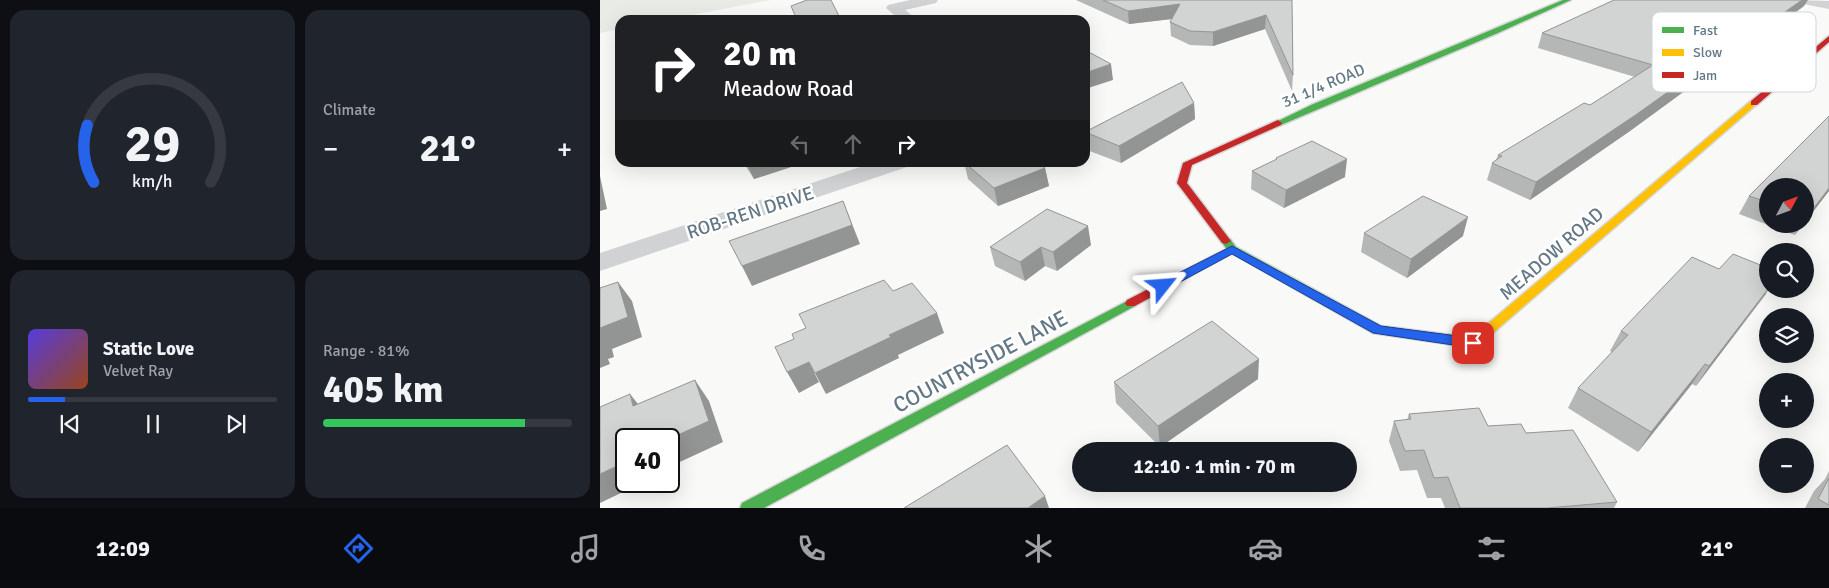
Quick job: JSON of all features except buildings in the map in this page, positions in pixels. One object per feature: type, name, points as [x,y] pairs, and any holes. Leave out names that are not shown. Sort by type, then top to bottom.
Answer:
[{"type":"street","points":[[903,15],[894,8],[931,0]]},
{"type":"street","name":"31 1/4 ROAD","points":[[1232,249],[1182,184],[1188,163],[1349,91],[1518,23],[1568,0]]},
{"type":"street","points":[[1803,0],[1829,6]]},
{"type":"street","name":"MEADOW ROAD","points":[[1816,49],[1829,38]]},
{"type":"street","name":"MEADOW ROAD","points":[[1232,249],[1378,330],[1473,343],[1766,92]]},
{"type":"street","name":"ROB-REN DRIVE","points":[[600,262],[884,167]]},
{"type":"street","name":"COUNTRYSIDE LANE","points":[[748,508],[1232,249]]},
{"type":"shaded area","points":[[600,0],[771,0],[692,15],[615,15],[615,30],[600,33]]},
{"type":"traffic: fast","points":[[1278,123],[1568,0]]},
{"type":"traffic: fast","points":[[1226,241],[1232,249],[1378,330],[1468,342]]},
{"type":"traffic: fast","points":[[748,508],[1131,303]]},
{"type":"traffic: slow","points":[[1468,342],[1473,343],[1754,103]]},
{"type":"traffic: jam","points":[[1816,49],[1829,38]]},
{"type":"traffic: jam","points":[[1754,103],[1767,92]]},
{"type":"traffic: jam","points":[[1226,241],[1182,183],[1188,163],[1278,123]]},
{"type":"traffic: jam","points":[[1131,303],[1232,249]]},
{"type":"route","points":[[1163,286],[1232,249],[1378,330],[1473,343]]}]
